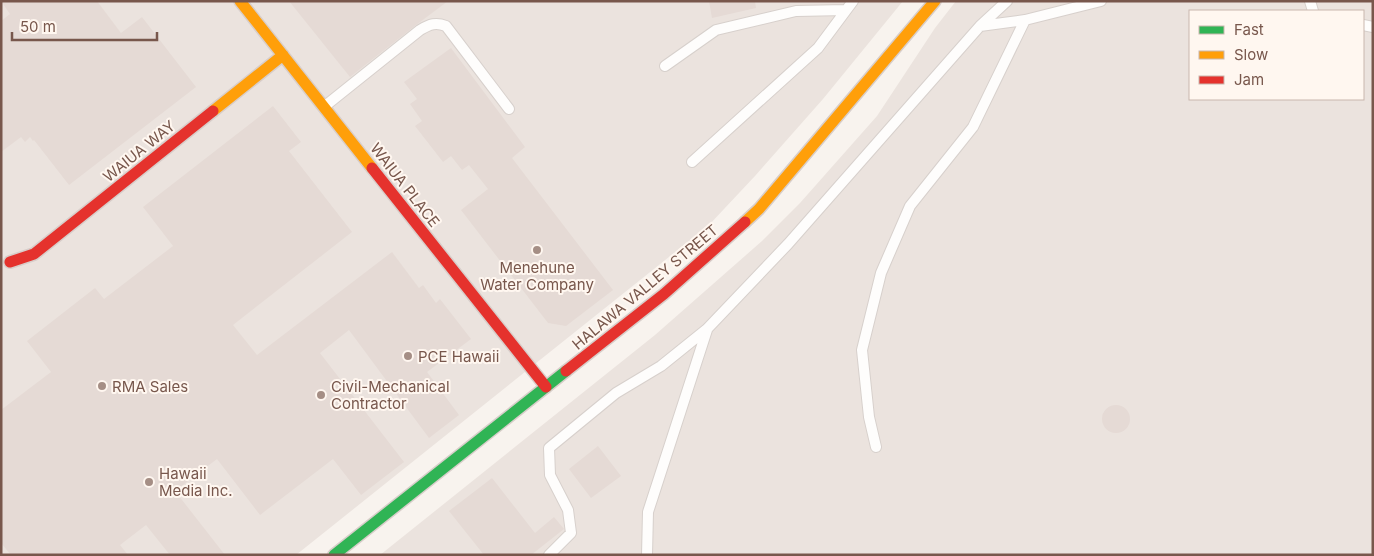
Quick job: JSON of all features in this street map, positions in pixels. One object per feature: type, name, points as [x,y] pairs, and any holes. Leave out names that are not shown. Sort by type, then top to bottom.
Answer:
[{"type":"street","name":"WAIUA PLACE","points":[[240,1],[546,387]]},
{"type":"street","name":"HALAWA VALLEY STREET","points":[[334,555],[679,282],[759,209],[935,1]]},
{"type":"street","name":"WAIUA WAY","points":[[10,262],[34,254],[283,55]]},
{"type":"lane","points":[[692,162],[818,48],[853,1]]},
{"type":"lane","points":[[549,555],[571,532],[568,510],[550,475],[549,448],[616,392],[661,366],[707,329],[788,244],[980,26],[1007,1]]},
{"type":"lane","points":[[980,26],[1025,20],[1102,1]]},
{"type":"lane","points":[[665,66],[716,30],[796,11],[846,10]]},
{"type":"lane","points":[[876,447],[869,417],[862,350],[881,273],[910,206],[973,126],[1025,20]]},
{"type":"lane","points":[[324,107],[420,30],[429,25],[439,23],[446,26],[510,109]]},
{"type":"lane","points":[[647,555],[648,512],[707,329]]},
{"type":"shaded area","points":[[1,1],[903,1],[823,99],[709,225],[296,555],[1,555]]},
{"type":"shaded area","points":[[956,1],[1373,1],[1373,555],[380,555],[655,335],[762,241],[800,203],[877,116],[935,28]]},
{"type":"building","points":[[1,1],[97,1],[121,33],[142,17],[196,87],[69,185],[30,137],[25,142],[21,137],[1,152],[1,21],[10,14]]},
{"type":"building","points":[[289,1],[448,1],[350,77]]},
{"type":"building","points":[[709,1],[755,1],[756,8],[712,18]]},
{"type":"building","points":[[451,48],[525,147],[512,158],[613,290],[566,326],[548,323],[461,210],[488,189],[469,165],[462,170],[451,156],[443,162],[415,126],[422,121],[410,104],[417,99],[404,82]]},
{"type":"building","points":[[273,106],[301,142],[289,151],[352,232],[233,325],[257,355],[392,252],[419,288],[423,285],[436,303],[440,299],[471,339],[427,372],[459,415],[429,438],[349,330],[320,353],[404,462],[361,495],[333,459],[260,515],[217,459],[175,491],[225,555],[170,555],[146,525],[120,545],[128,555],[11,555],[1,543],[1,410],[51,372],[27,341],[95,288],[104,299],[173,246],[143,207]]},
{"type":"building","points":[[1116,405],[1126,409],[1130,419],[1126,429],[1116,433],[1106,429],[1102,419],[1106,409]]},
{"type":"building","points":[[598,446],[621,476],[591,498],[569,469]]},
{"type":"building","points":[[492,478],[535,533],[554,517],[564,529],[531,555],[484,555],[449,511]]},
{"type":"traffic: fast","points":[[334,555],[566,371]]},
{"type":"traffic: slow","points":[[240,1],[372,168]]},
{"type":"traffic: slow","points":[[745,222],[759,209],[935,1]]},
{"type":"traffic: slow","points":[[213,111],[283,55]]},
{"type":"traffic: jam","points":[[10,262],[34,254],[213,111]]},
{"type":"traffic: jam","points":[[372,168],[546,387]]},
{"type":"traffic: jam","points":[[566,371],[664,294],[745,222]]},
{"type":"place","name":"Menehune Water Company","points":[[537,250]]},
{"type":"place","name":"PCE Hawaii","points":[[408,356]]},
{"type":"place","name":"RMA Sales","points":[[102,386]]},
{"type":"place","name":"Civil-Mechanical Contractor","points":[[321,395]]},
{"type":"place","name":"Hawaii Media Inc.","points":[[149,482]]}]
